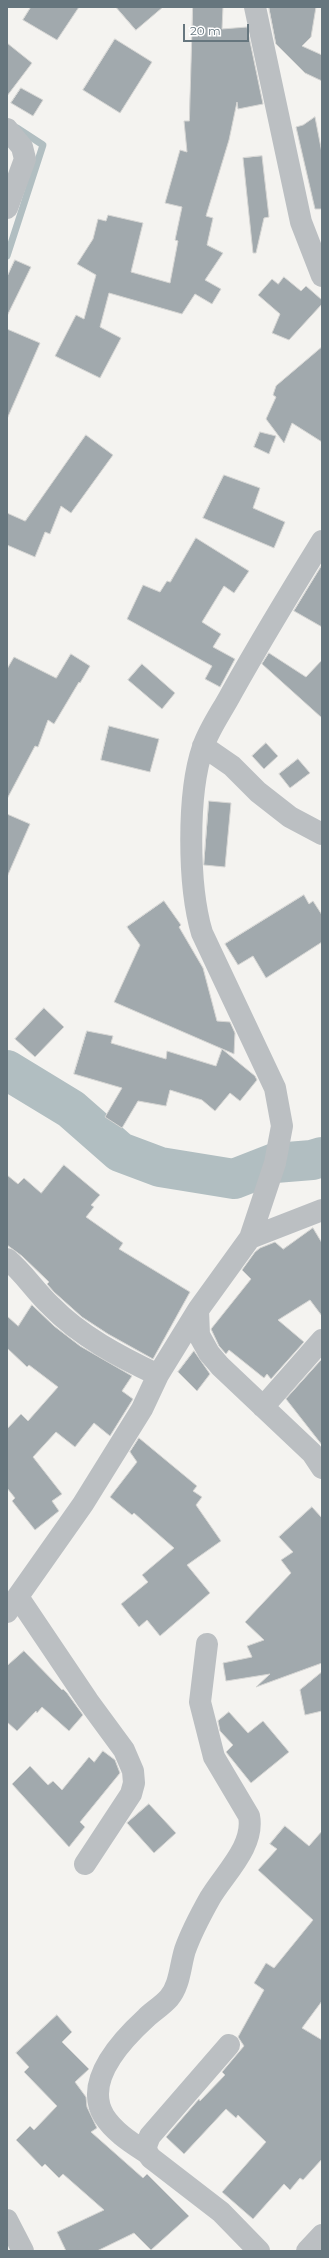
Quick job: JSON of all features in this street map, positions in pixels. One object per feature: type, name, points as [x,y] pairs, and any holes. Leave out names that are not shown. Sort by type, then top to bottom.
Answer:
[{"type":"street","points":[[255,7],[301,222],[322,276]]},
{"type":"street","points":[[7,129],[22,147],[25,159],[7,208]]},
{"type":"street","points":[[85,1864],[131,1794],[134,1783],[133,1771],[124,1750],[75,1682],[12,1605],[83,1504],[142,1409],[158,1375],[198,1310],[250,1238],[275,1163],[282,1126],[275,1088],[202,933],[195,910],[192,879],[193,805],[196,770],[203,746],[263,636],[322,541]]},
{"type":"street","points":[[203,746],[232,766],[258,792],[290,817],[322,834]]},
{"type":"street","points":[[250,1238],[322,1210]]},
{"type":"street","points":[[7,1259],[51,1307],[85,1335],[137,1365],[158,1375]]},
{"type":"street","points":[[198,1310],[199,1336],[209,1353],[312,1453],[322,1468]]},
{"type":"street","points":[[263,1407],[322,1340]]},
{"type":"street","points":[[207,1644],[200,1702],[214,1757],[249,1816],[251,1827],[242,1851],[210,1899],[186,1948],[172,1993],[121,2044],[100,2075],[99,2093],[103,2115],[122,2136],[147,2153],[221,2212],[259,2251]]},
{"type":"street","points":[[147,2153],[146,2146],[150,2136],[229,2044]]},
{"type":"street","points":[[7,2220],[24,2251]]},
{"type":"street","points":[[307,2251],[322,2235]]},
{"type":"building","points":[[31,7],[79,7],[57,40],[23,20]]},
{"type":"building","points":[[116,7],[163,7],[136,30]]},
{"type":"building","points":[[193,7],[223,7],[222,29],[247,27],[263,104],[238,109],[237,102],[229,140],[206,216],[213,218],[207,245],[223,253],[205,280],[221,289],[212,304],[195,294],[182,314],[109,293],[100,327],[121,338],[100,378],[55,356],[76,315],[84,319],[96,275],[77,264],[93,239],[98,219],[106,221],[108,215],[143,223],[131,272],[170,283],[178,241],[175,240],[182,207],[165,203],[180,150],[187,152],[184,121],[189,121]]},
{"type":"building","points":[[269,7],[316,7],[311,37],[302,46],[322,55],[322,81],[305,73],[276,44]]},
{"type":"building","points":[[115,39],[152,62],[120,113],[83,90]]},
{"type":"building","points":[[7,43],[32,63],[7,96]]},
{"type":"building","points":[[21,88],[43,100],[33,116],[11,103]]},
{"type":"building","points":[[315,117],[322,153],[322,209],[315,209],[296,127],[303,125]]},
{"type":"building","points":[[262,156],[269,217],[264,218],[256,253],[253,253],[243,158]]},
{"type":"building","points":[[15,260],[31,267],[7,316],[7,277]]},
{"type":"building","points":[[284,277],[301,291],[306,286],[322,300],[322,304],[289,340],[272,333],[280,314],[258,295],[272,279],[278,284]]},
{"type":"building","points":[[7,329],[40,343],[7,419]]},
{"type":"building","points":[[322,347],[322,442],[292,423],[284,443],[266,419],[276,397],[273,395],[276,386]]},
{"type":"building","points":[[260,432],[276,436],[269,454],[254,447]]},
{"type":"building","points":[[86,435],[113,455],[71,513],[61,506],[50,534],[45,532],[35,557],[7,545],[7,513],[25,521]]},
{"type":"building","points":[[224,475],[260,488],[253,508],[285,522],[274,548],[203,518]]},
{"type":"building","points":[[196,538],[249,571],[234,593],[224,586],[202,622],[221,634],[213,647],[235,659],[220,687],[205,679],[212,666],[127,619],[143,585],[160,592],[167,581],[170,582]]},
{"type":"building","points":[[322,565],[322,627],[294,611]]},
{"type":"building","points":[[269,653],[306,677],[322,660],[322,718],[262,664]]},
{"type":"building","points":[[71,654],[90,666],[54,724],[48,720],[38,747],[35,746],[7,799],[7,669],[14,657],[56,678]]},
{"type":"building","points":[[142,664],[175,693],[162,709],[128,680]]},
{"type":"building","points":[[109,726],[159,739],[150,772],[101,760]]},
{"type":"building","points":[[266,743],[278,756],[264,769],[252,756]]},
{"type":"building","points":[[298,759],[310,773],[290,788],[279,774]]},
{"type":"building","points":[[209,801],[231,803],[225,867],[204,865]]},
{"type":"building","points":[[7,814],[30,824],[7,877]]},
{"type":"building","points":[[304,895],[309,904],[313,901],[322,915],[322,942],[266,978],[253,956],[238,965],[225,944]]},
{"type":"building","points":[[164,901],[181,925],[179,927],[203,968],[217,1021],[230,1022],[235,1033],[234,1054],[114,1002],[140,945],[127,927]]},
{"type":"building","points":[[44,1008],[64,1027],[35,1057],[15,1039]]},
{"type":"building","points":[[87,1031],[113,1036],[111,1043],[166,1059],[167,1051],[216,1066],[222,1049],[255,1076],[257,1080],[240,1101],[230,1093],[215,1111],[202,1100],[170,1090],[166,1106],[138,1101],[122,1128],[105,1117],[122,1088],[74,1074]]},
{"type":"building","points":[[64,1165],[100,1195],[91,1205],[94,1207],[86,1217],[123,1243],[119,1249],[190,1292],[153,1359],[108,1334],[82,1317],[54,1292],[47,1284],[49,1282],[22,1256],[7,1245],[7,1175],[18,1184],[24,1178],[41,1193]]},
{"type":"building","points":[[313,1228],[322,1243],[322,1316],[310,1300],[278,1320],[304,1342],[271,1379],[267,1374],[264,1378],[229,1350],[226,1354],[219,1346],[211,1329],[251,1279],[242,1270],[255,1252],[260,1248],[275,1242],[283,1249]]},
{"type":"building","points":[[32,1305],[54,1326],[80,1346],[132,1376],[122,1391],[133,1399],[110,1436],[94,1423],[75,1447],[56,1432],[33,1457],[62,1494],[52,1501],[59,1511],[35,1530],[12,1501],[15,1498],[7,1488],[7,1429],[21,1414],[28,1421],[58,1387],[29,1365],[27,1367],[7,1348],[7,1316],[18,1326]]},
{"type":"building","points":[[194,1351],[210,1374],[197,1391],[178,1372]]},
{"type":"building","points":[[322,1359],[322,1445],[286,1399]]},
{"type":"building","points":[[139,1438],[197,1486],[193,1491],[202,1497],[196,1505],[221,1541],[187,1565],[210,1593],[160,1636],[147,1620],[139,1627],[121,1604],[148,1582],[142,1575],[174,1548],[134,1513],[132,1515],[110,1497],[137,1462],[130,1452]]},
{"type":"building","points":[[312,1507],[322,1518],[322,1663],[256,1687],[270,1674],[226,1681],[223,1663],[252,1657],[247,1646],[264,1640],[245,1622],[291,1573],[281,1560],[293,1552],[279,1537]]},
{"type":"building","points":[[24,1651],[62,1690],[63,1689],[67,1693],[83,1715],[69,1731],[42,1707],[37,1713],[36,1711],[17,1731],[7,1722],[7,1666]]},
{"type":"building","points":[[322,1672],[322,1711],[305,1715],[300,1690]]},
{"type":"building","points":[[229,1712],[248,1733],[263,1721],[289,1752],[251,1783],[226,1752],[233,1745],[220,1731],[218,1721]]},
{"type":"building","points":[[103,1751],[115,1760],[120,1773],[80,1822],[85,1827],[69,1847],[12,1784],[30,1766],[48,1785],[53,1781],[62,1790],[89,1757],[94,1762]]},
{"type":"building","points":[[149,1804],[176,1833],[154,1853],[127,1823]]},
{"type":"building","points":[[285,1826],[309,1846],[322,1831],[322,2001],[302,2028],[322,2040],[322,2159],[303,2180],[300,2178],[290,2190],[284,2184],[253,2219],[222,2192],[266,2142],[238,2115],[236,2118],[226,2109],[184,2154],[166,2137],[199,2099],[200,2101],[225,2075],[222,2072],[244,2046],[238,2037],[264,1990],[254,1983],[266,1963],[274,1968],[313,1920],[258,1870],[277,1849],[270,1844]]},
{"type":"building","points":[[57,2015],[72,2032],[62,2042],[89,2069],[75,2082],[86,2097],[87,2107],[97,2128],[91,2132],[143,2178],[147,2174],[189,2216],[151,2250],[134,2233],[97,2251],[66,2251],[57,2232],[104,2210],[63,2174],[59,2178],[45,2164],[42,2167],[16,2140],[30,2126],[34,2130],[57,2106],[24,2072],[29,2067],[16,2053]]},
{"type":"waterway","points":[[7,256],[43,145],[17,128]]},
{"type":"waterway","points":[[7,1070],[71,1109],[120,1152],[160,1167],[234,1179],[275,1163],[312,1160],[322,1157]]}]
